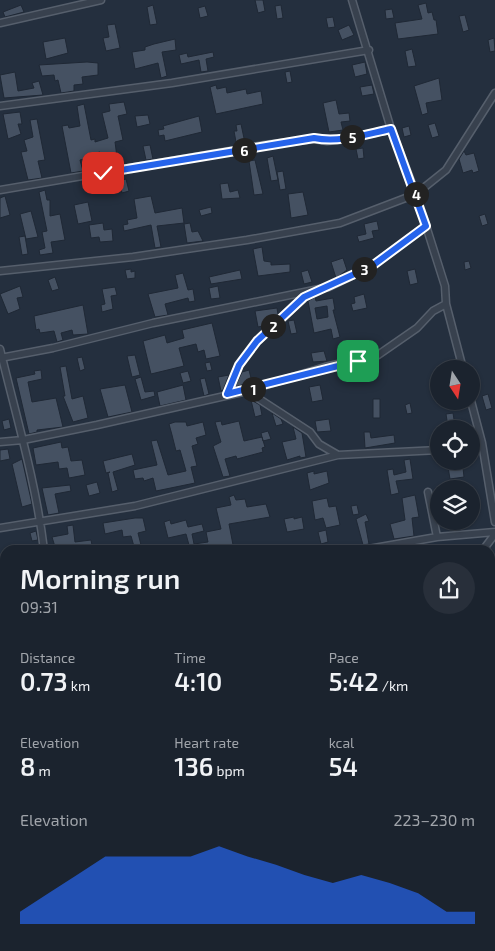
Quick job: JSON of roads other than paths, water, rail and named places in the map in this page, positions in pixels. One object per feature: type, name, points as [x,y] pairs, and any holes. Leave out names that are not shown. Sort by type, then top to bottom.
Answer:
[{"type":"street","points":[[0,23],[101,0]]},
{"type":"street","points":[[352,0],[369,50],[391,129],[416,194],[445,286],[446,304],[461,360]]},
{"type":"street","points":[[0,106],[172,83],[369,50]]},
{"type":"street","points":[[0,271],[133,257],[247,240],[340,222],[416,194],[446,170],[495,92]]},
{"type":"street","points":[[0,190],[314,138],[327,141],[347,139],[391,129]]},
{"type":"street","points":[[1,357],[53,348],[153,323],[258,300],[311,292],[329,287],[372,266],[426,226]]},
{"type":"street","points":[[227,394],[239,365],[257,341],[311,292]]},
{"type":"street","points":[[0,442],[23,440],[247,391],[325,367],[378,355],[400,342],[433,312],[446,304]]},
{"type":"street","points":[[0,349],[23,440],[41,523],[43,545]]},
{"type":"street","points":[[247,391],[310,432],[320,444],[338,455]]},
{"type":"street","points":[[473,410],[482,443],[495,522]]},
{"type":"street","points":[[0,528],[41,523],[135,506],[338,455],[430,450]]},
{"type":"street","points":[[428,492],[437,537]]},
{"type":"street","points":[[391,545],[437,537],[495,533]]},
{"type":"street","points":[[487,545],[495,533]]}]
